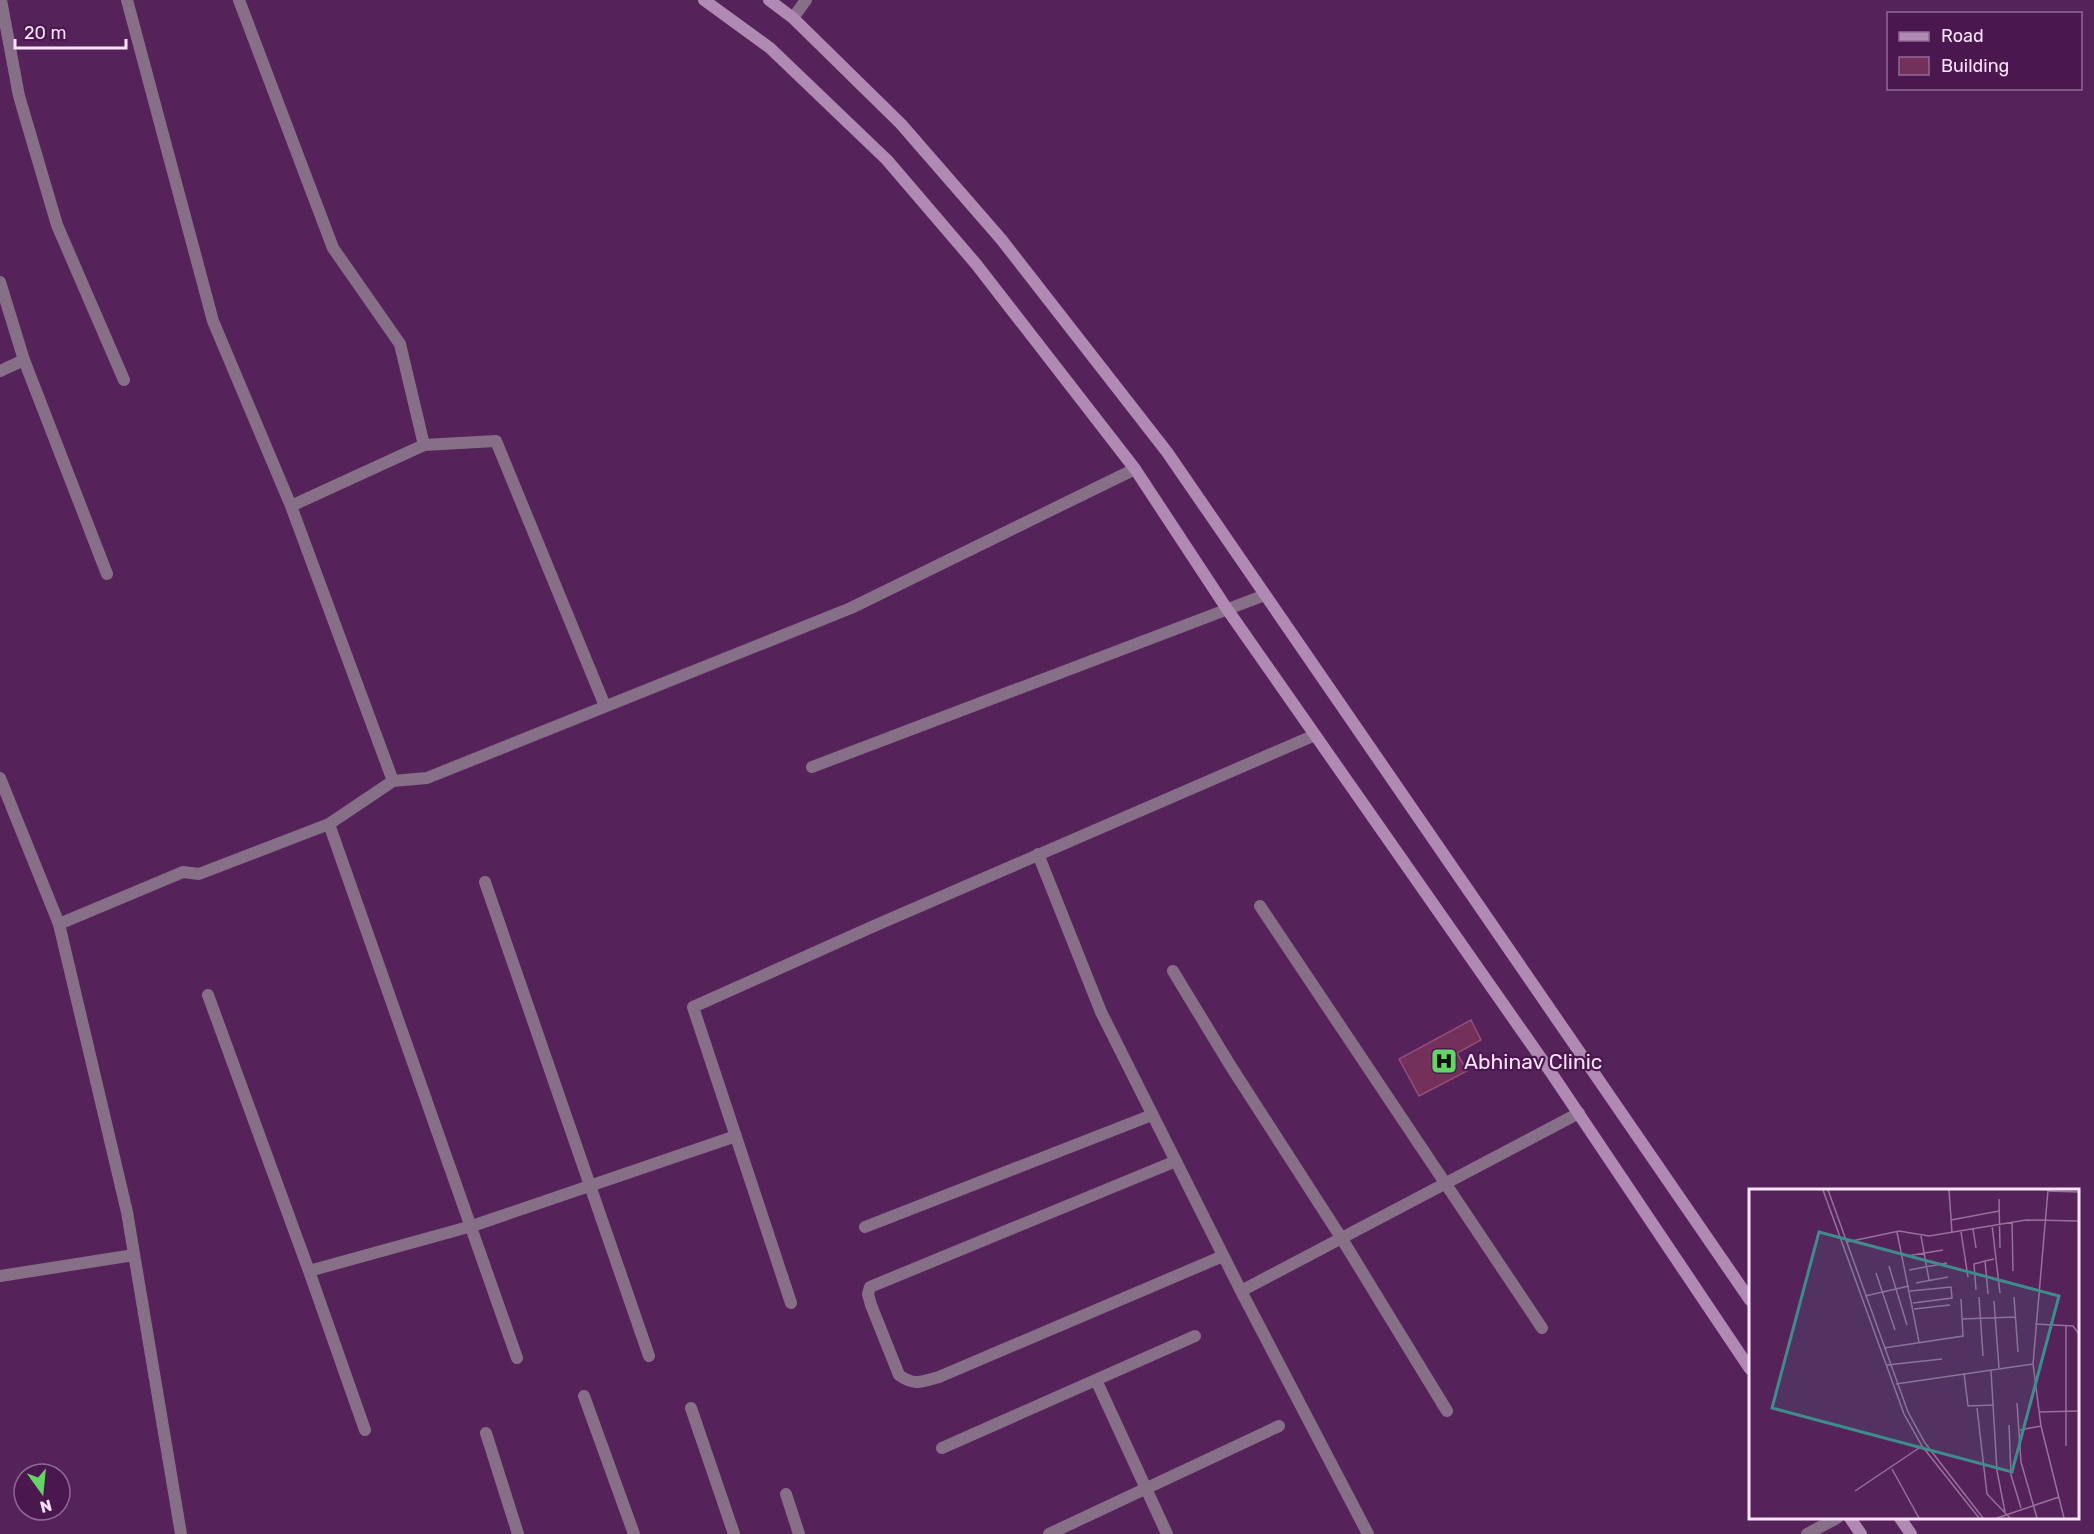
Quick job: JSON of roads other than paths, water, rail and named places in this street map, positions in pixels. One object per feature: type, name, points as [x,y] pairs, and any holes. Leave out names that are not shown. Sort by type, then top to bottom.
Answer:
[{"type":"street","points":[[1,0],[19,96],[57,225],[124,380]]},
{"type":"street","points":[[127,0],[213,321],[291,506],[393,781]]},
{"type":"street","points":[[239,0],[333,248],[400,344],[424,445]]},
{"type":"street","points":[[704,0],[770,48],[887,160],[976,264],[1135,469],[1227,609],[1579,1113],[1749,1368]]},
{"type":"street","points":[[769,0],[793,18],[901,124],[1001,239],[1167,452],[1749,1299]]},
{"type":"street","points":[[793,18],[806,0]]},
{"type":"street","points":[[0,282],[24,360],[106,574]]},
{"type":"street","points":[[0,371],[24,360]]},
{"type":"street","points":[[291,506],[424,445],[496,441],[605,706]]},
{"type":"street","points":[[59,924],[183,873],[199,874],[329,824],[393,781],[427,778],[851,608],[1135,469]]},
{"type":"street","points":[[812,767],[1265,595]]},
{"type":"street","points":[[792,1303],[693,1007],[1038,854],[1315,735]]},
{"type":"street","points":[[0,778],[59,924],[127,1212],[181,1534]]},
{"type":"street","points":[[329,824],[517,1359]]},
{"type":"street","points":[[1038,854],[1101,1012],[1223,1256],[1368,1534]]},
{"type":"street","points":[[485,882],[649,1356]]},
{"type":"street","points":[[1260,906],[1542,1328]]},
{"type":"street","points":[[1173,971],[1447,1411]]},
{"type":"street","points":[[208,995],[365,1430]]},
{"type":"street","points":[[1241,1291],[1579,1113]]},
{"type":"street","points":[[865,1227],[1152,1115]]},
{"type":"street","points":[[309,1271],[472,1226],[736,1136]]},
{"type":"street","points":[[1176,1161],[870,1287],[868,1294],[871,1305],[899,1375],[909,1382],[923,1382],[939,1377],[1223,1256]]},
{"type":"street","points":[[0,1276],[135,1255]]},
{"type":"street","points":[[942,1448],[1195,1336]]},
{"type":"street","points":[[1096,1380],[1167,1534]]},
{"type":"street","points":[[584,1396],[634,1534]]},
{"type":"street","points":[[691,1407],[734,1534]]},
{"type":"street","points":[[1049,1534],[1279,1426]]},
{"type":"street","points":[[486,1433],[518,1534]]},
{"type":"street","points":[[786,1494],[800,1534]]},
{"type":"street","points":[[1807,1534],[1835,1519]]},
{"type":"street","points":[[1851,1519],[1861,1534]]},
{"type":"street","points":[[1901,1519],[1911,1534]]},
{"type":"place","name":"Abhinav Clinic","points":[[1444,1061]]}]
